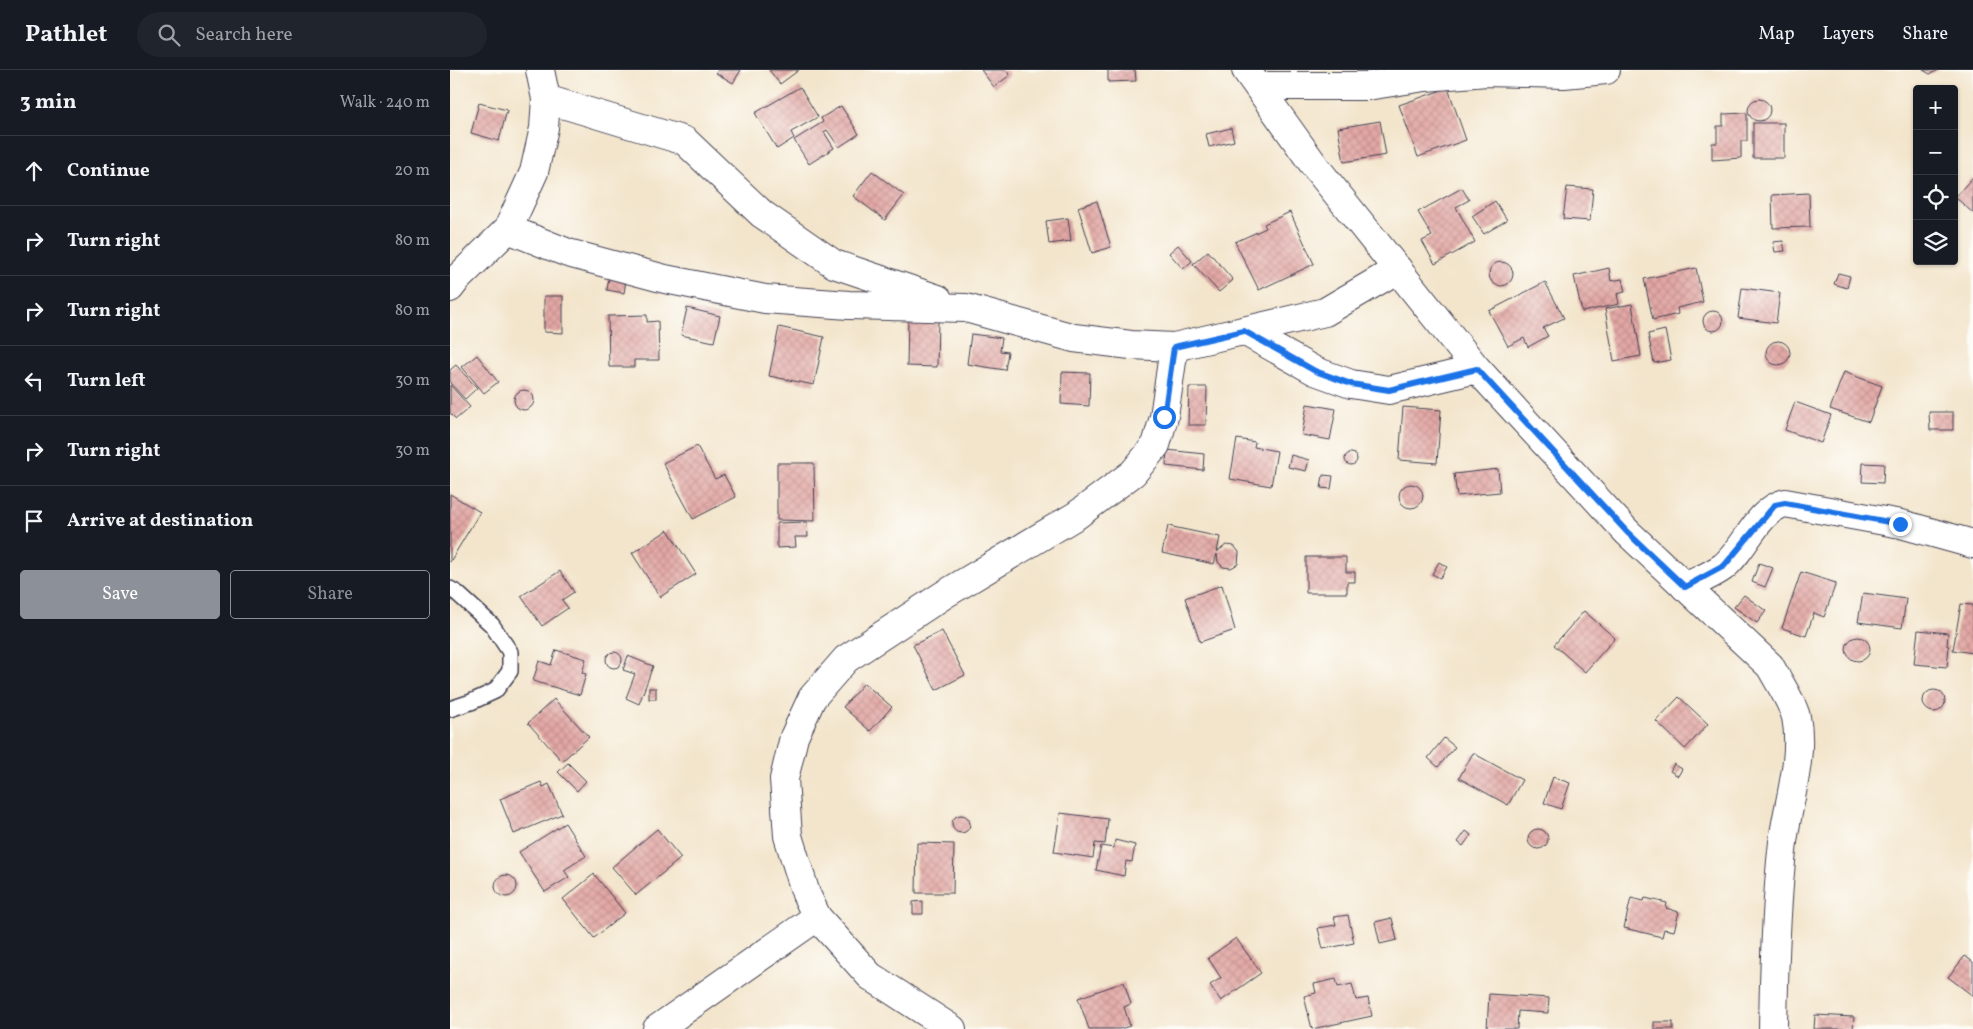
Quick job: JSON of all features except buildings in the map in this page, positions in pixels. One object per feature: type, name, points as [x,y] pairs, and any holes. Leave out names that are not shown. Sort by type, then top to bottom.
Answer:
[{"type":"street","points":[[452,282],[508,229],[534,172],[544,128],[546,99],[540,70]]},
{"type":"street","points":[[1252,78],[1367,86],[1425,77],[1487,72],[1564,74],[1606,70]]},
{"type":"street","points":[[1252,78],[1314,165],[1477,369],[1627,532],[1770,666],[1796,716],[1797,745],[1794,782],[1783,842],[1774,964],[1773,1029]]},
{"type":"street","points":[[546,99],[685,141],[762,214],[834,264],[966,308],[1074,338],[1131,345],[1174,347],[1325,312],[1398,269]]},
{"type":"street","points":[[508,229],[568,253],[665,280],[765,299],[966,308]]},
{"type":"street","points":[[1244,331],[1315,371],[1351,384],[1389,390],[1477,369]]},
{"type":"street","points":[[952,1029],[870,976],[816,917],[806,894],[788,836],[784,779],[794,737],[812,698],[846,658],[945,594],[1077,515],[1133,474],[1156,444],[1164,417],[1174,347]]},
{"type":"street","points":[[1685,587],[1724,566],[1775,505],[1785,503],[1900,524],[1973,544]]},
{"type":"street","points":[[657,1029],[816,917]]},
{"type":"lane","points":[[450,589],[457,593],[492,626],[510,652],[510,670],[495,691],[471,702],[450,708]]},
{"type":"route","points":[[1164,417],[1174,347],[1244,331],[1315,371],[1351,384],[1389,390],[1477,369],[1627,532],[1685,587],[1724,566],[1775,505],[1785,503],[1900,524]]}]
